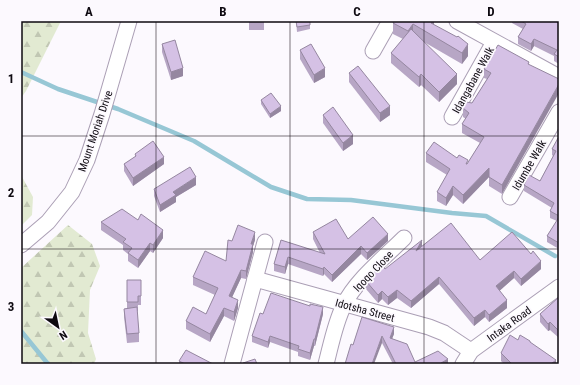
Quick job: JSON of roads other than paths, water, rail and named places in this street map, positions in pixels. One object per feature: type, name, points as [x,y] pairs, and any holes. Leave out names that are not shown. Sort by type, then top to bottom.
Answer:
[{"type":"street","name":"Mount Moriah Drive","points":[[21,245],[48,222],[72,192],[87,160],[102,114],[128,21]]},
{"type":"street","points":[[373,51],[390,21]]},
{"type":"street","points":[[457,21],[559,78]]},
{"type":"street","name":"Idangabane Walk","points":[[452,117],[494,42]]},
{"type":"street","name":"Idumbe Walk","points":[[510,197],[559,112]]},
{"type":"street","name":"Iqoqo Close","points":[[326,364],[344,304],[363,279],[404,238]]},
{"type":"street","points":[[232,364],[265,242]]},
{"type":"street","name":"Idotsha Street","points":[[255,279],[429,327],[444,333],[471,351]]},
{"type":"street","name":"Intaka Road","points":[[463,364],[471,351],[559,287]]},
{"type":"waterway","points":[[21,72],[58,89],[118,109],[194,141],[271,187],[307,199],[351,200],[486,216],[555,256]]},
{"type":"waterway","points":[[21,331],[48,364]]}]
